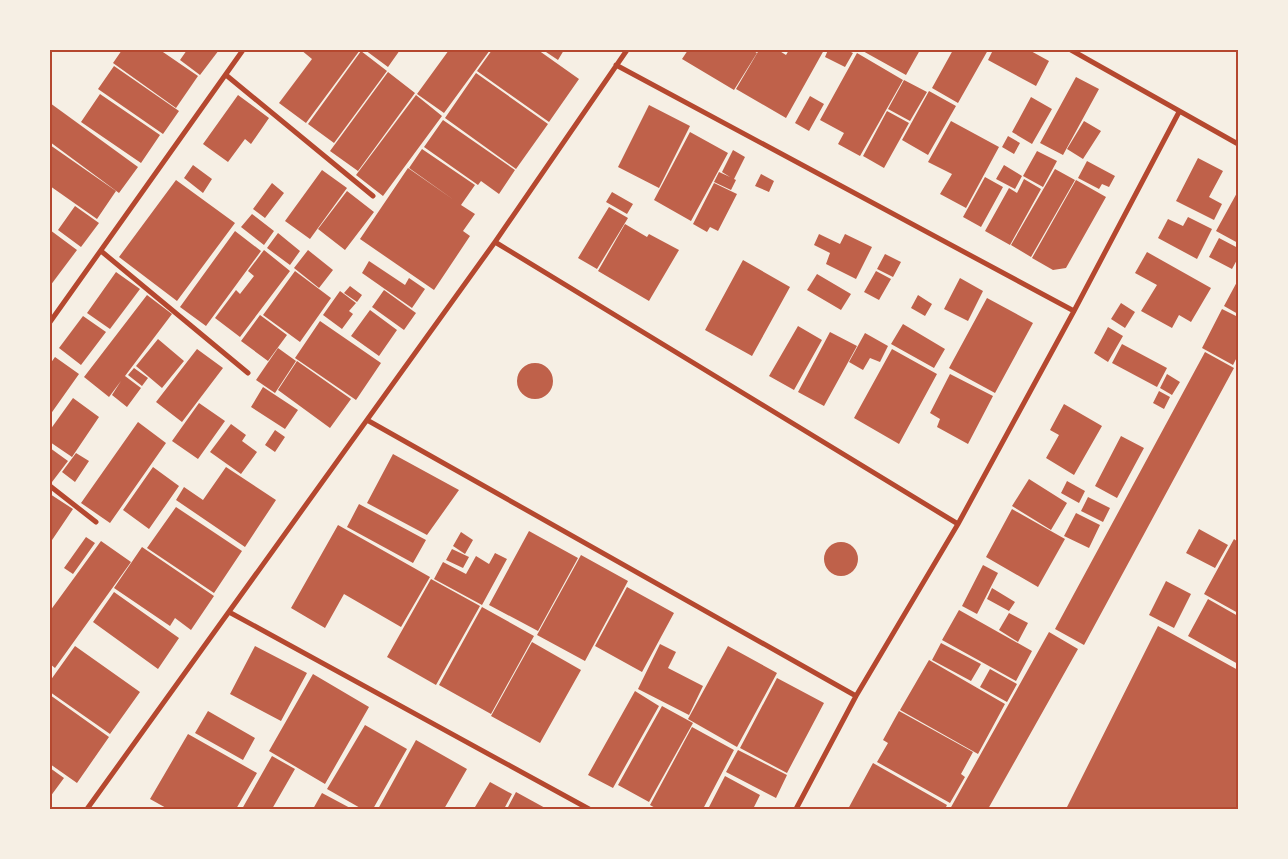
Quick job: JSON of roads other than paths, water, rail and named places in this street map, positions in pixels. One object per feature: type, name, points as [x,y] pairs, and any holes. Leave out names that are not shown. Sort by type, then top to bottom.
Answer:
[{"type":"street","points":[[50,322],[243,50]]},
{"type":"street","points":[[88,809],[496,242],[627,50]]},
{"type":"street","points":[[1072,50],[1238,144]]},
{"type":"street","points":[[616,65],[1074,311]]},
{"type":"street","points":[[226,75],[373,196]]},
{"type":"street","points":[[796,809],[856,696],[958,524],[1074,311],[1179,112]]},
{"type":"street","points":[[496,242],[958,524]]},
{"type":"street","points":[[101,251],[248,373]]},
{"type":"street","points":[[367,420],[856,696]]},
{"type":"street","points":[[50,486],[96,522]]},
{"type":"street","points":[[229,612],[589,809]]}]
